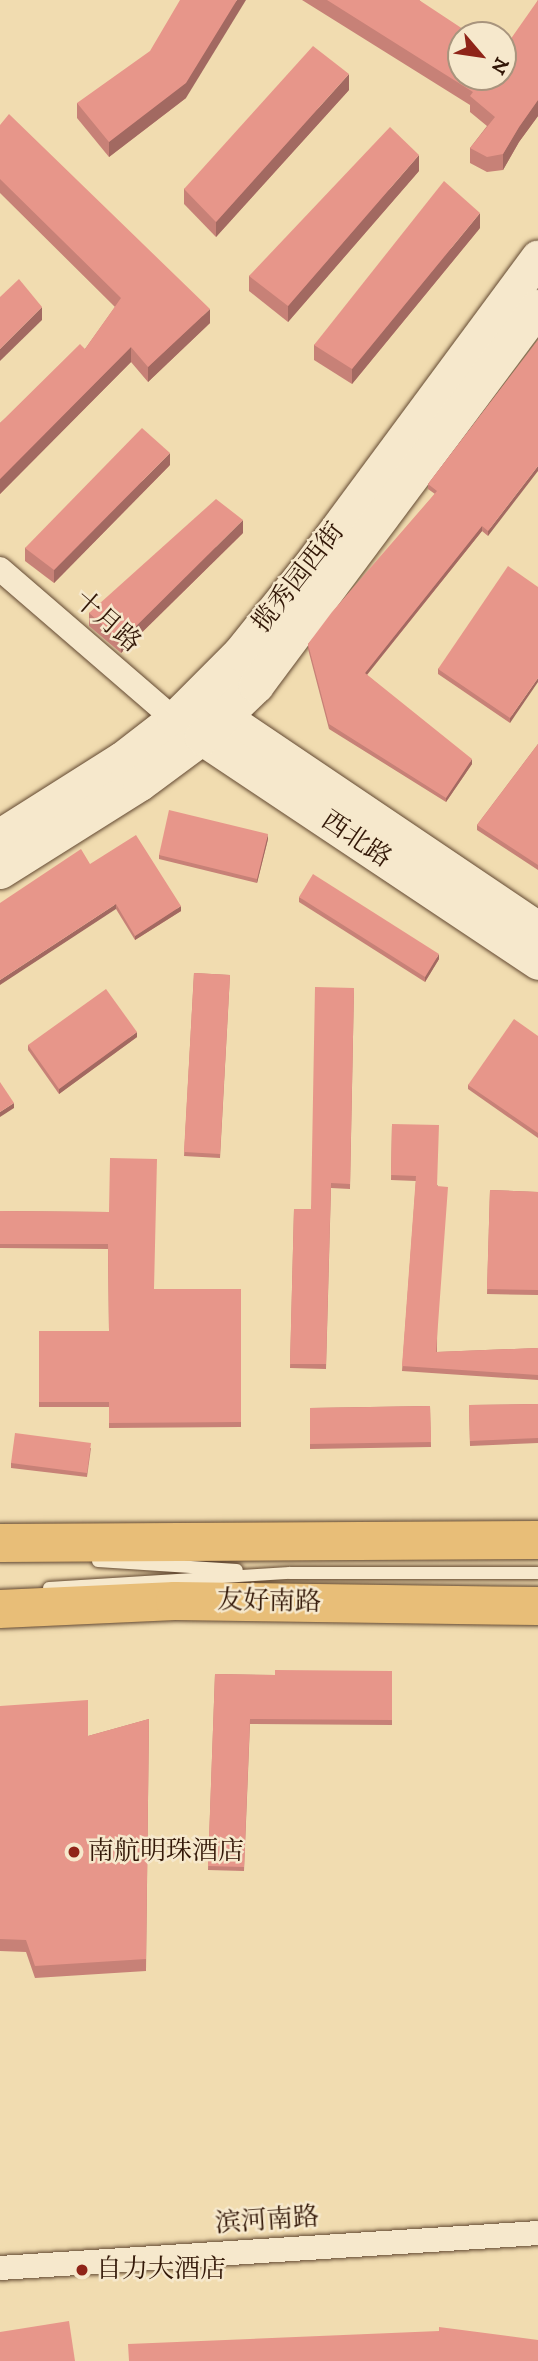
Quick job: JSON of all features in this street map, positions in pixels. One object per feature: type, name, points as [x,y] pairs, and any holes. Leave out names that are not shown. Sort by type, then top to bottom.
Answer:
[{"type":"main road","points":[[0,1543],[538,1540]]},
{"type":"main road","name":"友好南路","points":[[0,1609],[175,1601],[538,1606]]},
{"type":"street","name":"揽秀园西街","points":[[0,871],[140,783],[199,718],[240,653],[309,567],[538,258]]},
{"type":"street","name":"揽秀园西街","points":[[0,836],[122,759],[256,685],[538,307]]},
{"type":"street","name":"十月路","points":[[0,569],[199,718]]},
{"type":"street","name":"西北路","points":[[199,718],[538,929]]},
{"type":"street","name":"西北路","points":[[199,718],[538,962]]},
{"type":"street","name":"滨河南路","points":[[0,2268],[538,2233]]},
{"type":"lane","points":[[83,1562],[290,1573],[538,1573]]},
{"type":"lane","points":[[41,1588],[290,1573]]},
{"type":"building","points":[[180,0],[237,0],[186,83],[109,142],[77,103],[150,51]]},
{"type":"building","points":[[327,0],[419,0],[451,21],[447,21],[447,76]]},
{"type":"building","points":[[538,0],[538,100],[503,154],[487,157],[470,148],[495,117],[470,96],[473,92],[517,91],[517,30]]},
{"type":"building","points":[[313,46],[349,74],[216,222],[184,189]]},
{"type":"building","points":[[9,114],[210,309],[148,367],[131,347],[0,479],[0,423],[80,344],[85,349],[121,298],[0,179],[0,125]]},
{"type":"building","points":[[390,127],[419,155],[288,306],[249,276]]},
{"type":"building","points":[[444,181],[480,213],[352,369],[314,345]]},
{"type":"building","points":[[19,279],[42,307],[0,349],[0,297]]},
{"type":"building","points":[[538,340],[538,466],[488,531],[482,526],[365,673],[472,759],[446,798],[329,724],[308,644],[332,612],[437,491],[428,484]]},
{"type":"building","points":[[142,428],[170,453],[54,570],[25,548]]},
{"type":"building","points":[[216,499],[243,520],[121,641],[89,613]]},
{"type":"building","points":[[508,566],[538,587],[538,678],[510,718],[438,669]]},
{"type":"building","points":[[538,744],[538,865],[477,825]]},
{"type":"building","points":[[169,810],[268,834],[257,879],[159,855]]},
{"type":"building","points":[[136,835],[181,906],[135,936],[116,904],[0,980],[0,903],[81,849],[90,864]]},
{"type":"building","points":[[313,874],[439,954],[425,977],[299,897]]},
{"type":"building","points":[[194,973],[230,975],[220,1154],[184,1152]]},
{"type":"building","points":[[315,987],[354,988],[350,1184],[331,1183],[326,1364],[290,1364],[294,1209],[311,1209]]},
{"type":"building","points":[[106,989],[137,1032],[59,1089],[28,1045]]},
{"type":"building","points":[[514,1019],[538,1036],[538,1133],[468,1085]]},
{"type":"building","points":[[0,1082],[14,1103],[0,1112]]},
{"type":"building","points":[[392,1124],[439,1125],[437,1186],[448,1187],[436,1352],[538,1348],[538,1375],[402,1366],[416,1176],[391,1175]]},
{"type":"building","points":[[110,1158],[157,1159],[154,1289],[241,1289],[241,1422],[109,1423],[109,1402],[39,1402],[39,1331],[109,1331],[108,1244],[0,1244],[0,1211],[109,1212]]},
{"type":"building","points":[[490,1190],[538,1192],[538,1290],[487,1289]]},
{"type":"building","points":[[538,1404],[538,1438],[470,1441],[469,1405]]},
{"type":"building","points":[[430,1406],[431,1442],[310,1444],[310,1408]]},
{"type":"building","points":[[15,1433],[91,1443],[87,1473],[11,1463]]},
{"type":"building","points":[[275,1670],[392,1671],[392,1720],[250,1719],[244,1867],[208,1866],[215,1674],[275,1675]]},
{"type":"building","name":"南航明珠酒店","points":[[88,1700],[88,1736],[149,1719],[146,1959],[35,1966],[26,1940],[0,1939],[0,1706]]},
{"type":"building","points":[[69,2321],[75,2361],[0,2361],[0,2332]]},
{"type":"building","points":[[439,2327],[538,2340],[538,2361],[129,2361],[128,2344],[439,2331]]},
{"type":"place","name":"南航明珠酒店","points":[[74,1852]]},
{"type":"place","name":"自力大酒店","points":[[82,2270]]}]
